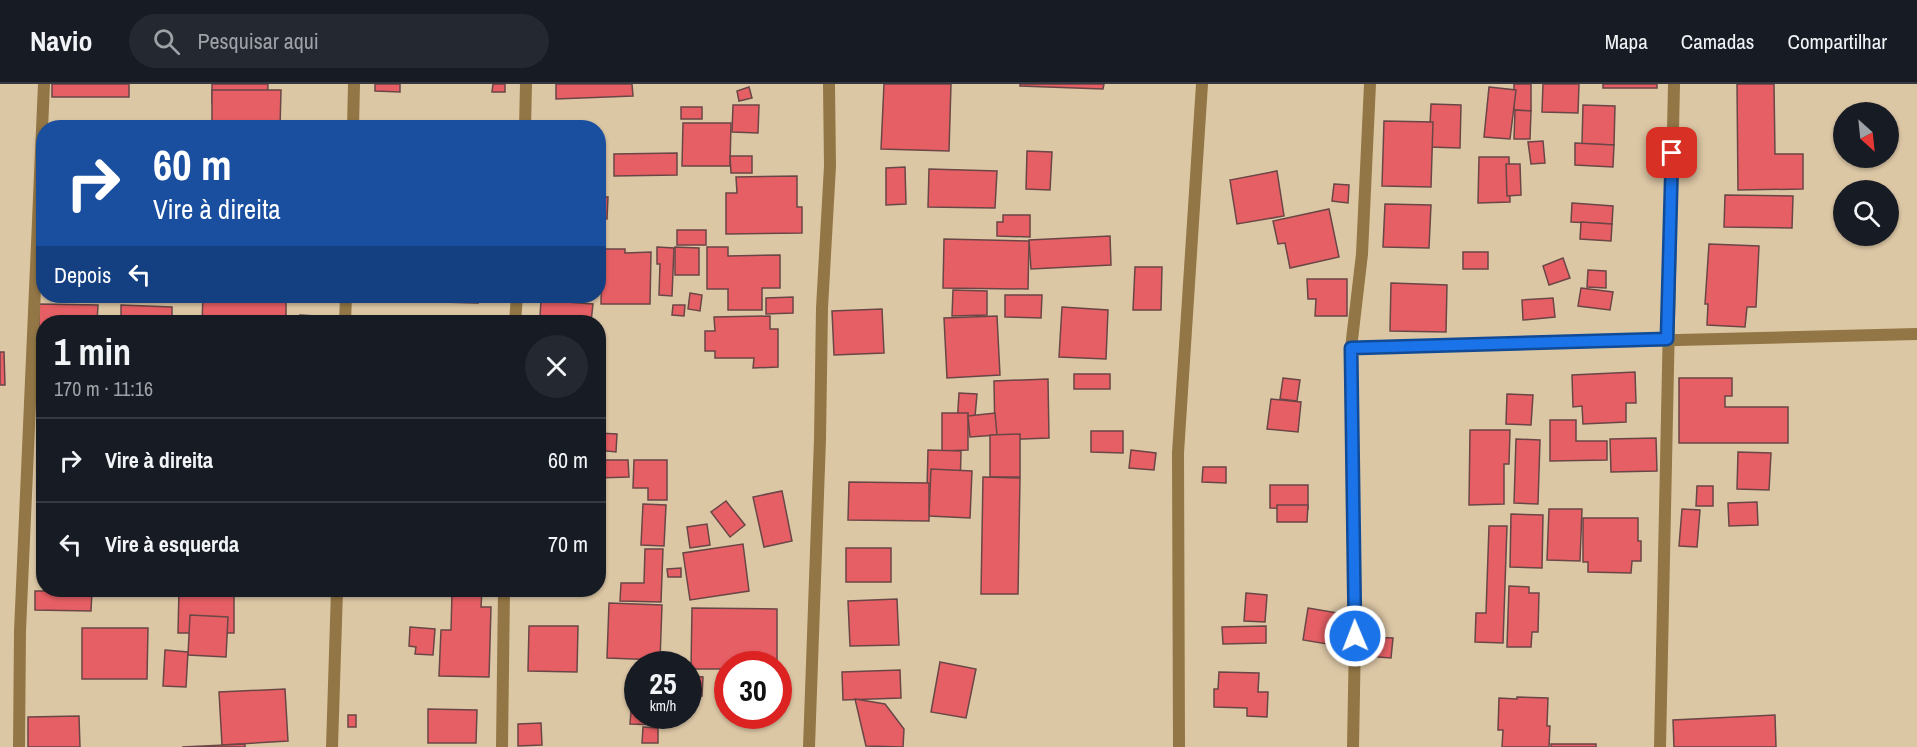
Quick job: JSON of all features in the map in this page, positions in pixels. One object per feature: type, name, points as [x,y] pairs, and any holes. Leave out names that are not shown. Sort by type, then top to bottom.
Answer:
[{"type":"street","points":[[43,120],[45,84]]},
{"type":"street","points":[[353,120],[354,84]]},
{"type":"street","points":[[525,120],[526,84]]},
{"type":"street","points":[[809,747],[820,451],[822,308],[830,165],[829,84]]},
{"type":"street","points":[[1179,747],[1178,453],[1202,84]]},
{"type":"street","points":[[1353,747],[1355,636],[1351,348],[1362,254],[1370,84]]},
{"type":"street","points":[[1660,747],[1674,84]]},
{"type":"street","points":[[19,747],[20,631],[36,281]]},
{"type":"street","points":[[1351,348],[1917,334]]},
{"type":"street","points":[[332,747],[337,597]]},
{"type":"street","points":[[502,747],[504,597]]},
{"type":"building","points":[[52,84],[129,84],[129,97],[52,97]]},
{"type":"building","points":[[212,84],[268,84],[267,104],[212,103]]},
{"type":"building","points":[[375,84],[400,84],[400,92],[375,91]]},
{"type":"building","points":[[493,84],[505,84],[505,92],[492,92]]},
{"type":"building","points":[[556,84],[632,84],[633,96],[556,99]]},
{"type":"building","points":[[884,84],[951,84],[949,151],[881,149]]},
{"type":"building","points":[[1020,84],[1104,84],[1103,89],[1020,86]]},
{"type":"building","points":[[1514,84],[1531,84],[1531,111],[1514,110]]},
{"type":"building","points":[[1543,84],[1579,84],[1578,113],[1542,112]]},
{"type":"building","points":[[1603,84],[1657,84],[1657,88],[1603,88]]},
{"type":"building","points":[[1737,84],[1774,84],[1775,154],[1803,154],[1803,189],[1738,190]]},
{"type":"building","points":[[749,87],[752,98],[739,101],[737,91]]},
{"type":"building","points":[[1489,87],[1516,90],[1510,139],[1484,137]]},
{"type":"building","points":[[212,90],[281,90],[280,120],[212,120]]},
{"type":"building","points":[[1431,104],[1461,105],[1460,148],[1429,147]]},
{"type":"building","points":[[733,105],[759,105],[758,133],[732,132]]},
{"type":"building","points":[[1583,105],[1615,106],[1614,145],[1582,144]]},
{"type":"building","points":[[681,107],[702,107],[702,119],[681,119]]},
{"type":"building","points":[[1515,110],[1531,111],[1530,139],[1514,139]]},
{"type":"building","points":[[1384,121],[1433,122],[1431,187],[1382,186]]},
{"type":"building","points":[[683,123],[731,123],[730,166],[682,166]]},
{"type":"building","points":[[1543,141],[1545,163],[1531,164],[1528,142]]},
{"type":"building","points":[[1575,143],[1614,145],[1613,167],[1575,165]]},
{"type":"building","points":[[1654,147],[1671,148],[1670,168],[1653,167]]},
{"type":"building","points":[[1027,151],[1052,152],[1050,190],[1026,189]]},
{"type":"building","points":[[677,153],[677,175],[614,176],[614,154]]},
{"type":"building","points":[[730,156],[752,156],[752,173],[731,173]]},
{"type":"building","points":[[1479,157],[1509,157],[1510,202],[1478,203]]},
{"type":"building","points":[[1506,164],[1520,164],[1521,195],[1507,196]]},
{"type":"building","points":[[905,167],[906,204],[886,205],[886,168]]},
{"type":"building","points":[[929,169],[997,171],[995,208],[928,207]]},
{"type":"building","points":[[1277,171],[1284,216],[1237,224],[1230,180]]},
{"type":"building","points":[[797,176],[797,207],[802,207],[802,233],[726,234],[726,193],[737,193],[736,177]]},
{"type":"building","points":[[1334,184],[1349,185],[1348,203],[1332,201]]},
{"type":"building","points":[[1725,195],[1793,196],[1792,228],[1724,227]]},
{"type":"building","points":[[606,197],[608,197],[607,219]]},
{"type":"building","points":[[1572,203],[1613,206],[1612,224],[1571,222]]},
{"type":"building","points":[[1385,204],[1431,205],[1429,248],[1383,247]]},
{"type":"building","points":[[1329,209],[1339,257],[1290,268],[1285,243],[1278,244],[1273,221]]},
{"type":"building","points":[[1003,215],[1030,215],[1030,237],[997,236],[997,222],[1003,222]]},
{"type":"building","points":[[1581,222],[1612,224],[1611,241],[1580,239]]},
{"type":"building","points":[[677,230],[706,230],[706,245],[677,245]]},
{"type":"building","points":[[1110,236],[1111,265],[1031,269],[1029,240]]},
{"type":"building","points":[[944,239],[1029,241],[1028,289],[943,288]]},
{"type":"building","points":[[1709,244],[1759,246],[1756,307],[1747,307],[1745,327],[1707,325],[1708,304],[1705,304]]},
{"type":"building","points":[[657,247],[674,248],[672,296],[659,295],[660,264],[657,264]]},
{"type":"building","points":[[675,247],[699,248],[699,275],[675,275]]},
{"type":"building","points":[[707,247],[728,247],[728,256],[780,255],[780,288],[762,288],[762,310],[728,310],[728,289],[707,289]]},
{"type":"building","points":[[606,249],[625,249],[625,253],[651,252],[650,304],[601,304],[606,303]]},
{"type":"building","points":[[1463,252],[1488,252],[1488,269],[1463,269]]},
{"type":"building","points":[[1563,258],[1570,278],[1549,285],[1543,266]]},
{"type":"building","points":[[1135,267],[1162,267],[1161,310],[1133,310]]},
{"type":"building","points":[[1588,270],[1606,271],[1606,288],[1587,287]]},
{"type":"building","points":[[1307,279],[1347,279],[1347,316],[1315,316],[1316,299],[1308,299]]},
{"type":"building","points":[[1391,283],[1447,285],[1446,332],[1390,331]]},
{"type":"building","points":[[1581,288],[1613,292],[1610,310],[1578,306]]},
{"type":"building","points":[[953,290],[987,291],[987,315],[952,316]]},
{"type":"building","points":[[690,293],[702,295],[700,311],[688,309]]},
{"type":"building","points":[[1005,295],[1042,295],[1041,318],[1005,317]]},
{"type":"building","points":[[793,297],[793,313],[766,314],[766,298]]},
{"type":"building","points":[[1553,298],[1555,317],[1523,320],[1522,300]]},
{"type":"building","points":[[203,303],[286,303],[286,315],[202,315]]},
{"type":"building","points":[[541,303],[593,304],[592,315],[540,315]]},
{"type":"building","points":[[39,304],[98,305],[97,315],[39,315]]},
{"type":"building","points":[[121,305],[172,307],[172,315],[121,315]]},
{"type":"building","points":[[673,305],[685,305],[684,316],[672,315]]},
{"type":"building","points":[[1062,307],[1108,310],[1106,359],[1059,357]]},
{"type":"building","points":[[882,309],[884,353],[834,355],[832,311]]},
{"type":"building","points":[[770,316],[770,329],[778,329],[778,367],[753,368],[754,358],[715,358],[715,351],[705,351],[705,331],[715,331],[714,317]]},
{"type":"building","points":[[997,316],[1000,375],[947,378],[944,318]]},
{"type":"building","points":[[0,352],[4,352],[5,385],[0,385]]},
{"type":"building","points":[[1635,372],[1636,403],[1626,403],[1626,422],[1583,424],[1582,406],[1573,407],[1572,375]]},
{"type":"building","points":[[1074,374],[1110,374],[1110,389],[1074,389]]},
{"type":"building","points":[[1283,378],[1300,380],[1297,401],[1280,399]]},
{"type":"building","points":[[1679,378],[1732,378],[1732,396],[1725,396],[1725,407],[1788,407],[1788,443],[1679,443]]},
{"type":"building","points":[[1048,379],[1049,438],[995,440],[994,381]]},
{"type":"building","points":[[959,393],[977,394],[974,428],[957,426]]},
{"type":"building","points":[[1507,394],[1533,395],[1531,425],[1506,424]]},
{"type":"building","points":[[1271,399],[1301,402],[1298,432],[1267,429]]},
{"type":"building","points":[[942,413],[968,413],[968,450],[942,451]]},
{"type":"building","points":[[995,413],[997,435],[970,437],[968,416]]},
{"type":"building","points":[[1550,420],[1576,420],[1576,441],[1607,441],[1607,460],[1550,461]]},
{"type":"building","points":[[1470,430],[1510,430],[1509,464],[1504,464],[1504,504],[1469,505]]},
{"type":"building","points":[[1091,431],[1123,431],[1123,453],[1091,452]]},
{"type":"building","points":[[606,433],[617,434],[616,452],[606,451]]},
{"type":"building","points":[[1020,434],[1020,477],[990,477],[990,435]]},
{"type":"building","points":[[1656,438],[1657,471],[1611,472],[1610,439]]},
{"type":"building","points":[[1516,439],[1540,440],[1538,504],[1514,503]]},
{"type":"building","points":[[928,450],[961,451],[960,492],[927,490]]},
{"type":"building","points":[[1131,450],[1156,453],[1154,470],[1129,468]]},
{"type":"building","points":[[1738,452],[1771,453],[1769,490],[1737,489]]},
{"type":"building","points":[[606,460],[628,460],[629,477],[606,478]]},
{"type":"building","points":[[634,460],[667,460],[667,500],[648,500],[648,488],[633,488]]},
{"type":"building","points":[[1203,467],[1226,467],[1226,483],[1202,482]]},
{"type":"building","points":[[931,469],[972,471],[970,518],[929,516]]},
{"type":"building","points":[[983,477],[1020,478],[1018,594],[981,594]]},
{"type":"building","points":[[849,482],[929,483],[929,521],[848,520]]},
{"type":"building","points":[[1270,485],[1308,485],[1308,509],[1270,508]]},
{"type":"building","points":[[1697,486],[1713,486],[1713,506],[1696,506]]},
{"type":"building","points":[[782,491],[792,541],[764,547],[753,497]]},
{"type":"building","points":[[726,501],[745,525],[730,537],[711,512]]},
{"type":"building","points":[[1757,502],[1758,525],[1729,526],[1728,503]]},
{"type":"building","points":[[643,504],[666,505],[664,546],[641,545]]},
{"type":"building","points":[[1277,505],[1308,505],[1307,522],[1277,522]]},
{"type":"building","points":[[1549,509],[1582,509],[1580,561],[1547,560]]},
{"type":"building","points":[[1682,509],[1700,510],[1697,547],[1679,546]]},
{"type":"building","points":[[1511,514],[1543,515],[1542,568],[1510,567]]},
{"type":"building","points":[[1583,518],[1638,518],[1641,561],[1632,561],[1631,573],[1588,572],[1588,562],[1583,562]]},
{"type":"building","points":[[707,524],[710,545],[690,548],[687,527]]},
{"type":"building","points":[[1489,526],[1507,526],[1503,643],[1475,642],[1476,613],[1486,613]]},
{"type":"building","points":[[743,544],[749,591],[690,600],[683,553]]},
{"type":"building","points":[[846,548],[891,548],[891,582],[846,582]]},
{"type":"building","points":[[645,549],[663,549],[661,602],[620,601],[621,583],[644,583]]},
{"type":"building","points":[[681,568],[681,577],[668,577],[667,569]]},
{"type":"building","points":[[1509,586],[1529,587],[1529,593],[1539,593],[1538,632],[1532,632],[1531,647],[1507,647]]},
{"type":"building","points":[[35,591],[36,597],[92,597],[91,611],[35,610]]},
{"type":"building","points":[[1246,593],[1267,595],[1265,622],[1244,621]]},
{"type":"building","points":[[179,597],[234,597],[234,633],[178,633]]},
{"type":"building","points":[[452,597],[482,597],[481,607],[491,607],[489,677],[439,676],[441,630],[451,630]]},
{"type":"building","points":[[897,599],[899,645],[850,646],[848,601]]},
{"type":"building","points":[[609,603],[662,605],[660,651],[624,651],[624,659],[607,658]]},
{"type":"building","points":[[692,608],[777,609],[777,651],[714,651],[714,669],[702,669],[702,651],[691,651]]},
{"type":"building","points":[[1308,608],[1338,613],[1333,645],[1303,640]]},
{"type":"building","points":[[190,615],[228,617],[226,657],[188,655]]},
{"type":"building","points":[[529,626],[578,626],[577,672],[528,671]]},
{"type":"building","points":[[1266,626],[1266,643],[1223,644],[1222,627]]},
{"type":"building","points":[[410,627],[435,629],[433,655],[415,654],[416,647],[409,646]]},
{"type":"building","points":[[82,628],[148,628],[147,679],[82,679]]},
{"type":"building","points":[[1366,637],[1393,638],[1391,658],[1365,656]]},
{"type":"building","points":[[165,650],[188,652],[186,687],[163,686]]},
{"type":"building","points":[[940,662],[976,669],[966,718],[931,712]]},
{"type":"building","points":[[900,670],[901,698],[843,700],[842,672]]},
{"type":"building","points":[[1219,672],[1259,673],[1258,692],[1268,692],[1267,717],[1247,716],[1247,708],[1214,707],[1214,689],[1218,689]]},
{"type":"building","points":[[285,689],[288,741],[222,745],[219,692]]},
{"type":"building","points":[[1517,697],[1548,698],[1549,747],[1502,747],[1503,730],[1498,730],[1499,698],[1517,699]]},
{"type":"building","points":[[855,699],[885,704],[904,729],[903,747],[866,746]]},
{"type":"building","points":[[428,709],[477,710],[476,743],[428,743]]},
{"type":"building","points":[[348,715],[356,715],[356,727],[348,727]]},
{"type":"building","points":[[1775,715],[1776,747],[1674,747],[1673,720]]},
{"type":"building","points":[[79,716],[80,747],[28,747],[28,717]]},
{"type":"building","points":[[541,723],[542,745],[518,746],[518,724]]},
{"type":"building","points":[[643,729],[658,729],[658,743],[642,743]]},
{"type":"building","points":[[245,744],[245,747],[182,747]]},
{"type":"building","points":[[1551,744],[1596,744],[1596,747],[1551,747]]},
{"type":"route","points":[[1355,636],[1351,348],[1667,339],[1672,153]]}]
